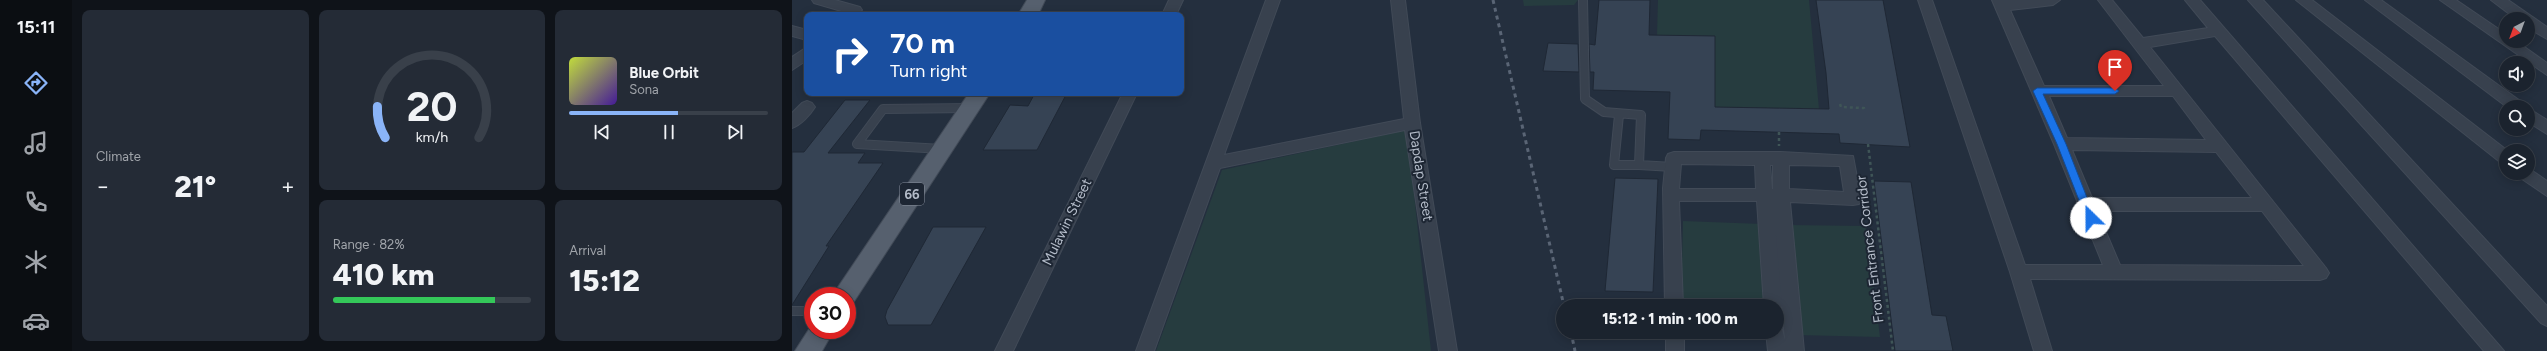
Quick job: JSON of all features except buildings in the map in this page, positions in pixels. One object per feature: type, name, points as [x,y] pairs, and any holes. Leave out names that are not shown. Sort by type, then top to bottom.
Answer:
[{"type":"main road","points":[[1030,12],[1036,0]]},
{"type":"main road","name":"66","points":[[850,287],[975,100]]},
{"type":"main road","points":[[808,351],[816,339]]},
{"type":"street","points":[[819,0],[852,12],[866,0]]},
{"type":"street","points":[[1170,12],[1176,0]]},
{"type":"street","points":[[1145,351],[1215,163],[1273,0]]},
{"type":"street","name":"Dapdap Street","points":[[1398,0],[1412,123],[1448,351]]},
{"type":"street","points":[[1925,0],[2019,272],[2044,351]]},
{"type":"street","points":[[2053,0],[2000,4],[2037,91],[2062,144],[2085,204],[2114,272]]},
{"type":"street","points":[[2019,272],[2320,272],[2139,44],[2106,0]]},
{"type":"street","points":[[2192,0],[2495,351]]},
{"type":"street","points":[[2255,0],[2547,318]]},
{"type":"street","points":[[2302,0],[2499,153]]},
{"type":"street","points":[[2372,0],[2508,100]]},
{"type":"street","points":[[2447,0],[2547,70]]},
{"type":"street","points":[[2498,0],[2515,12]]},
{"type":"street","points":[[2535,26],[2547,34]]},
{"type":"street","points":[[792,31],[804,34]]},
{"type":"street","points":[[2139,44],[2219,31]]},
{"type":"street","points":[[792,65],[804,55]]},
{"type":"street","points":[[2037,91],[2177,91]]},
{"type":"street","name":"Mulawin Street","points":[[1004,351],[1129,96]]},
{"type":"street","points":[[792,122],[807,107]]},
{"type":"street","points":[[2535,119],[2547,128]]},
{"type":"street","points":[[1215,163],[1412,123]]},
{"type":"street","points":[[2062,144],[2220,146]]},
{"type":"street","points":[[1671,195],[1773,195],[1853,198],[1847,160],[1781,158],[1674,158],[1671,195],[1674,299]]},
{"type":"street","points":[[1762,158],[1773,195],[1795,351]]},
{"type":"street","points":[[1773,299],[1773,195],[1781,158]]},
{"type":"street","points":[[2534,180],[2547,190]]},
{"type":"street","points":[[2085,204],[2267,205]]},
{"type":"street","points":[[1674,339],[1675,351]]},
{"type":"street","points":[[1775,339],[1776,351]]},
{"type":"lane","points":[[1583,0],[1585,98],[1597,111],[1619,115],[1641,115],[1639,165]]},
{"type":"lane","points":[[942,149],[857,144],[883,109],[975,100]]},
{"type":"lane","points":[[1619,115],[1614,165],[1674,167]]},
{"type":"lane","points":[[792,311],[804,311]]},
{"type":"path","points":[[1841,107],[1864,108],[1864,110]]},
{"type":"path","name":"Front Entrance Corridor","points":[[1868,144],[1893,351]]},
{"type":"green space","points":[[1523,0],[1578,0],[1574,5],[1524,6]]},
{"type":"green space","points":[[1658,0],[1809,0],[1819,109],[1715,107],[1715,36],[1657,35]]},
{"type":"green space","points":[[1407,130],[1431,351],[1156,351],[1222,170]]},
{"type":"green space","points":[[1683,221],[1762,224],[1765,299],[1681,299]]},
{"type":"green space","points":[[1788,225],[1866,226],[1880,337],[1796,335]]},
{"type":"railway","points":[[1493,0],[1562,299]]},
{"type":"railway","points":[[1572,339],[1575,351]]},
{"type":"route","points":[[2091,218],[2062,144],[2037,91],[2115,91]]}]
